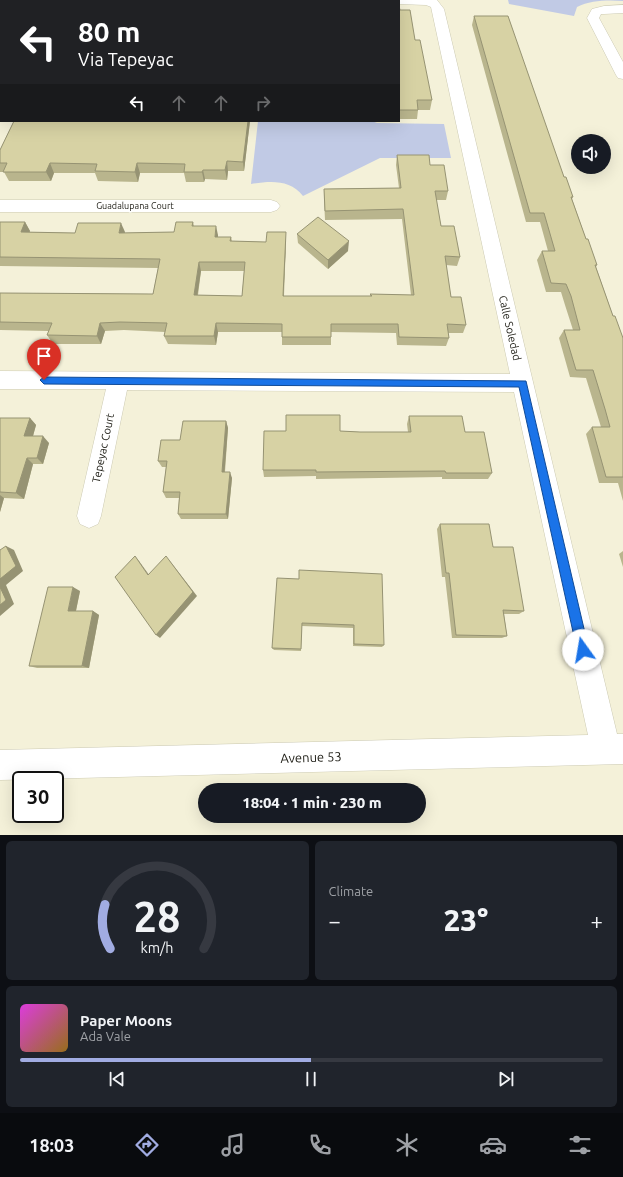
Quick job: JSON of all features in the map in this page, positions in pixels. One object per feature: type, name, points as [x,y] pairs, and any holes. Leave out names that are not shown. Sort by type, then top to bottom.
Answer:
[{"type":"street","name":"Calle Soledad","points":[[400,1],[433,2],[438,9],[523,383],[614,749]]},
{"type":"street","points":[[623,9],[596,12],[593,18],[623,75]]},
{"type":"street","name":"Guadalupana Court","points":[[0,206],[271,206]]},
{"type":"street","points":[[0,380],[523,383]]},
{"type":"street","name":"Tepeyac Court","points":[[89,516],[118,381]]},
{"type":"street","name":"Avenue 53","points":[[0,765],[614,749]]},
{"type":"shaded area","points":[[508,0],[623,1],[588,3],[577,7],[574,16],[509,4]]},
{"type":"shaded area","points":[[258,122],[374,122],[444,124],[451,158],[380,158],[303,196],[298,190],[279,182],[251,184]]},
{"type":"building","points":[[400,10],[410,10],[415,40],[420,40],[432,100],[417,100],[418,110],[400,110]]},
{"type":"building","points":[[474,16],[508,16],[564,177],[566,177],[573,197],[571,197],[586,239],[588,239],[597,265],[595,265],[613,316],[615,316],[623,338],[623,477],[606,477],[592,427],[610,427],[605,409],[593,370],[576,370],[564,330],[580,330],[571,296],[566,284],[551,283],[542,251],[555,251],[544,213],[530,213]]},
{"type":"building","points":[[14,122],[248,122],[243,162],[227,161],[225,170],[184,172],[185,164],[137,163],[135,172],[95,171],[97,164],[50,163],[46,172],[3,172],[7,163],[0,163],[0,150]]},
{"type":"building","points":[[397,155],[429,155],[430,165],[444,165],[448,191],[435,191],[441,226],[454,226],[460,257],[445,256],[451,297],[461,297],[466,325],[447,324],[449,338],[399,337],[398,324],[331,324],[331,337],[282,337],[282,324],[216,323],[214,336],[164,336],[167,323],[100,323],[97,336],[47,335],[52,323],[0,322],[0,293],[153,294],[160,259],[0,257],[0,222],[25,222],[21,232],[75,233],[78,223],[121,223],[119,233],[174,232],[176,222],[193,222],[192,226],[216,226],[215,237],[231,237],[230,241],[266,242],[267,232],[286,232],[283,296],[372,296],[370,294],[414,295],[403,209],[325,211],[324,189],[401,188]],"holes":[[[199,262],[245,262],[242,296],[194,295]]]},
{"type":"building","points":[[318,217],[349,241],[328,260],[297,234]]},
{"type":"building","points":[[286,415],[340,415],[340,431],[360,432],[411,432],[409,416],[462,416],[465,432],[484,432],[492,473],[446,473],[445,471],[316,472],[316,470],[263,470],[264,431],[286,431]]},
{"type":"building","points":[[0,418],[30,418],[24,436],[43,436],[37,458],[27,458],[16,493],[0,492]]},
{"type":"building","points":[[183,421],[226,421],[222,472],[230,472],[226,514],[178,514],[180,492],[163,492],[167,461],[158,461],[161,440],[180,440]]},
{"type":"building","points":[[440,524],[489,524],[493,547],[513,547],[524,611],[503,610],[507,636],[456,635],[449,573],[446,573]]},
{"type":"building","points":[[6,546],[16,566],[0,579],[0,550]]},
{"type":"building","points":[[135,556],[148,575],[166,556],[193,592],[156,635],[115,577]]},
{"type":"building","points":[[299,570],[382,574],[384,645],[354,644],[354,625],[302,623],[301,649],[272,648],[277,578],[299,579]]},
{"type":"building","points":[[0,587],[6,600],[0,605]]},
{"type":"building","points":[[48,587],[73,587],[68,611],[93,611],[82,666],[29,666]]},
{"type":"route","points":[[44,380],[523,383],[583,650]]}]
